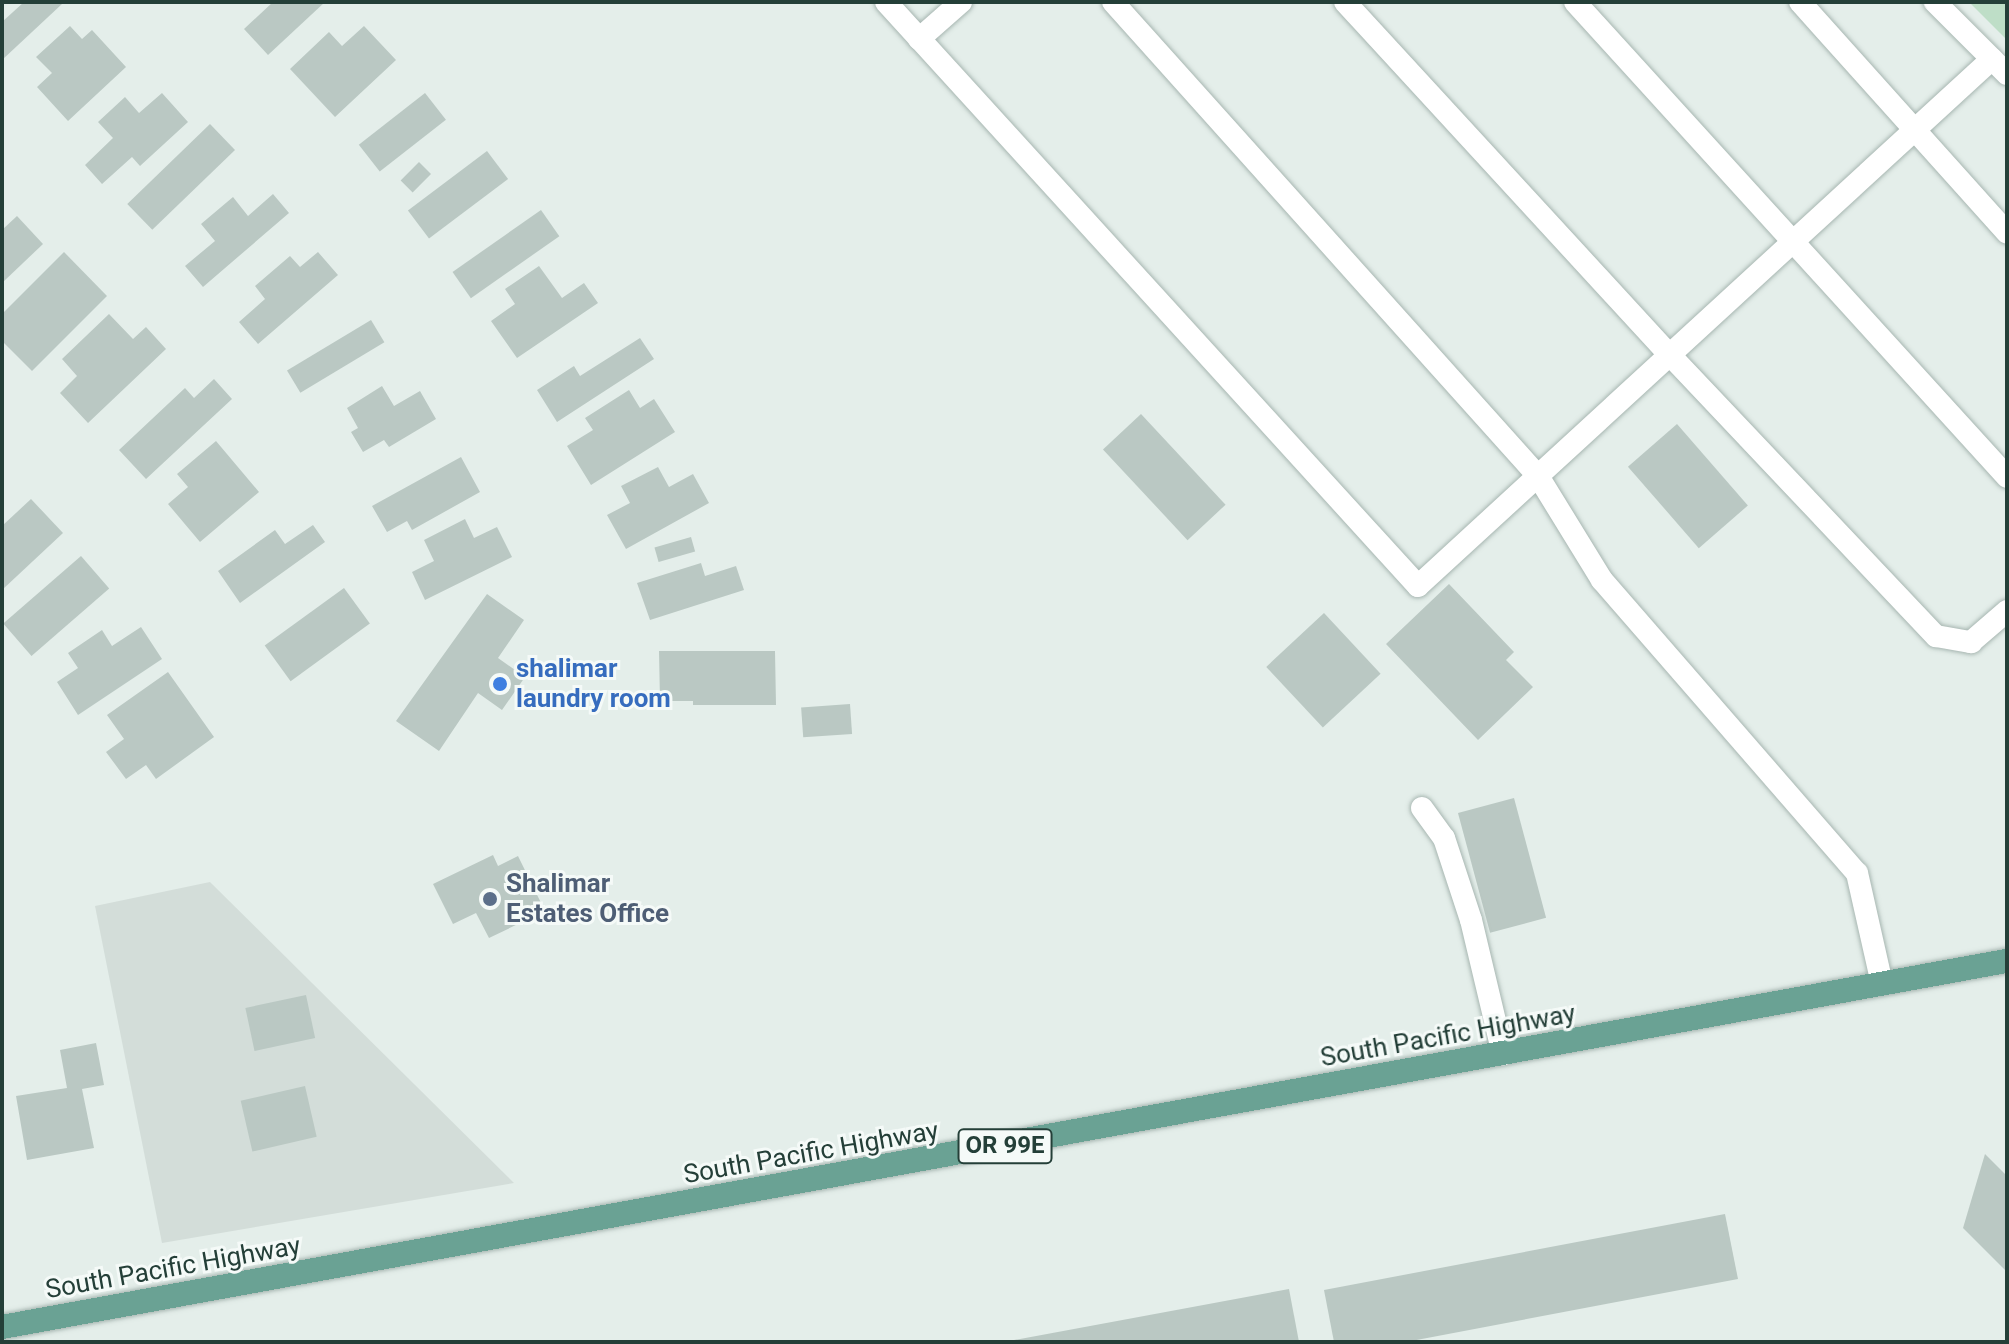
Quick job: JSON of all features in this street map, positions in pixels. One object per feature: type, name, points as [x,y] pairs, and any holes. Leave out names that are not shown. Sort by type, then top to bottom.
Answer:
[{"type":"main road","name":"South Pacific Highway","points":[[2,1327],[2007,961]]},
{"type":"lane","points":[[886,2],[1418,586],[1915,131],[2000,67],[1935,2]]},
{"type":"lane","points":[[919,39],[961,2]]},
{"type":"lane","points":[[1113,2],[1538,476],[1602,580],[1857,873],[1882,984]]},
{"type":"lane","points":[[1345,2],[1670,355],[1936,636],[1971,642],[2007,611]]},
{"type":"lane","points":[[1575,2],[2007,477]]},
{"type":"lane","points":[[1800,2],[2007,233]]},
{"type":"lane","points":[[1422,808],[1444,838],[1467,906],[1503,1054]]},
{"type":"shaded area","points":[[210,882],[514,1183],[162,1243],[95,906]]},
{"type":"green space","points":[[1969,2],[2007,2],[2007,40]]},
{"type":"building","points":[[24,2],[62,4],[2,60],[2,22]]},
{"type":"building","points":[[273,2],[325,2],[268,55],[244,29]]},
{"type":"building","points":[[70,26],[82,39],[92,30],[126,67],[68,121],[37,87],[52,73],[36,57]]},
{"type":"building","points":[[364,26],[396,60],[335,117],[290,69],[329,32],[342,46]]},
{"type":"building","points":[[162,93],[188,122],[140,166],[132,157],[102,184],[85,165],[113,138],[98,122],[125,97],[139,113]]},
{"type":"building","points":[[425,93],[446,120],[380,172],[359,145]]},
{"type":"building","points":[[210,124],[235,150],[152,230],[127,204]]},
{"type":"building","points":[[487,151],[508,179],[429,239],[408,211]]},
{"type":"building","points":[[419,162],[431,174],[413,192],[401,180]]},
{"type":"building","points":[[273,194],[289,213],[203,287],[185,266],[215,241],[201,224],[233,197],[248,216]]},
{"type":"building","points":[[541,210],[559,236],[471,298],[453,272]]},
{"type":"building","points":[[17,216],[43,244],[2,283],[2,230]]},
{"type":"building","points":[[64,252],[107,296],[32,371],[2,341],[2,314]]},
{"type":"building","points":[[318,252],[338,275],[258,344],[239,322],[265,299],[255,286],[290,256],[300,267]]},
{"type":"building","points":[[539,266],[562,298],[584,283],[598,303],[517,358],[491,321],[515,304],[505,289]]},
{"type":"building","points":[[109,314],[133,339],[146,327],[166,349],[88,423],[60,393],[77,376],[62,359]]},
{"type":"building","points":[[371,320],[384,342],[300,393],[287,370]]},
{"type":"building","points":[[640,338],[654,359],[557,422],[537,390],[574,366],[580,376]]},
{"type":"building","points":[[214,379],[232,399],[146,479],[119,450],[185,388],[194,398]]},
{"type":"building","points":[[382,386],[394,406],[420,391],[436,419],[389,447],[384,440],[363,452],[351,432],[358,428],[347,408]]},
{"type":"building","points":[[629,390],[640,408],[654,399],[675,432],[591,485],[567,446],[593,430],[585,418]]},
{"type":"building","points":[[1141,414],[1226,505],[1188,540],[1103,449]]},
{"type":"building","points":[[1677,424],[1748,506],[1699,548],[1628,467]]},
{"type":"building","points":[[216,441],[259,492],[200,542],[168,504],[188,487],[177,474]]},
{"type":"building","points":[[461,457],[480,492],[412,530],[407,521],[387,532],[372,506]]},
{"type":"building","points":[[658,467],[669,487],[693,474],[709,503],[626,549],[607,515],[630,503],[621,486]]},
{"type":"building","points":[[31,499],[63,533],[2,590],[2,526]]},
{"type":"building","points":[[465,519],[474,538],[497,527],[512,557],[425,600],[412,572],[434,561],[424,540]]},
{"type":"building","points":[[313,525],[325,542],[240,603],[218,571],[275,530],[285,544]]},
{"type":"building","points":[[691,537],[695,551],[659,562],[654,547]]},
{"type":"building","points":[[81,556],[109,588],[31,656],[3,624]]},
{"type":"building","points":[[701,563],[705,576],[736,566],[744,590],[650,620],[637,583]]},
{"type":"building","points":[[1449,584],[1514,652],[1506,660],[1533,687],[1478,740],[1386,644]]},
{"type":"building","points":[[344,588],[370,624],[291,681],[265,646]]},
{"type":"building","points":[[487,594],[524,620],[498,658],[525,677],[502,710],[478,693],[439,751],[396,721]]},
{"type":"building","points":[[1324,613],[1381,674],[1323,728],[1266,667]]},
{"type":"building","points":[[141,627],[162,659],[78,715],[57,682],[78,668],[68,653],[102,630],[112,646]]},
{"type":"building","points":[[659,651],[775,651],[776,705],[693,705],[693,701],[660,701]]},
{"type":"building","points":[[168,672],[214,737],[156,779],[146,765],[126,779],[106,752],[124,739],[107,715]]},
{"type":"building","points":[[850,704],[852,734],[803,737],[801,707]]},
{"type":"building","points":[[1514,798],[1546,918],[1490,933],[1458,813]]},
{"type":"building","points":[[493,855],[498,866],[518,856],[545,911],[489,938],[476,913],[453,924],[433,884]]},
{"type":"building","points":[[306,995],[315,1038],[255,1051],[245,1008]]},
{"type":"building","points":[[96,1043],[104,1085],[82,1089],[94,1148],[27,1160],[16,1096],[67,1088],[60,1050]]},
{"type":"building","points":[[305,1086],[317,1137],[252,1152],[241,1101]]},
{"type":"building","points":[[1985,1154],[2007,1176],[2007,1272],[1963,1228]]},
{"type":"building","points":[[1725,1214],[1738,1279],[1406,1342],[1334,1342],[1324,1290]]},
{"type":"building","points":[[1289,1289],[1299,1342],[1014,1342],[1014,1340]]},
{"type":"place","name":"shalimar laundry room","points":[[500,684]]},
{"type":"place","name":"Shalimar Estates Office","points":[[490,899]]}]
